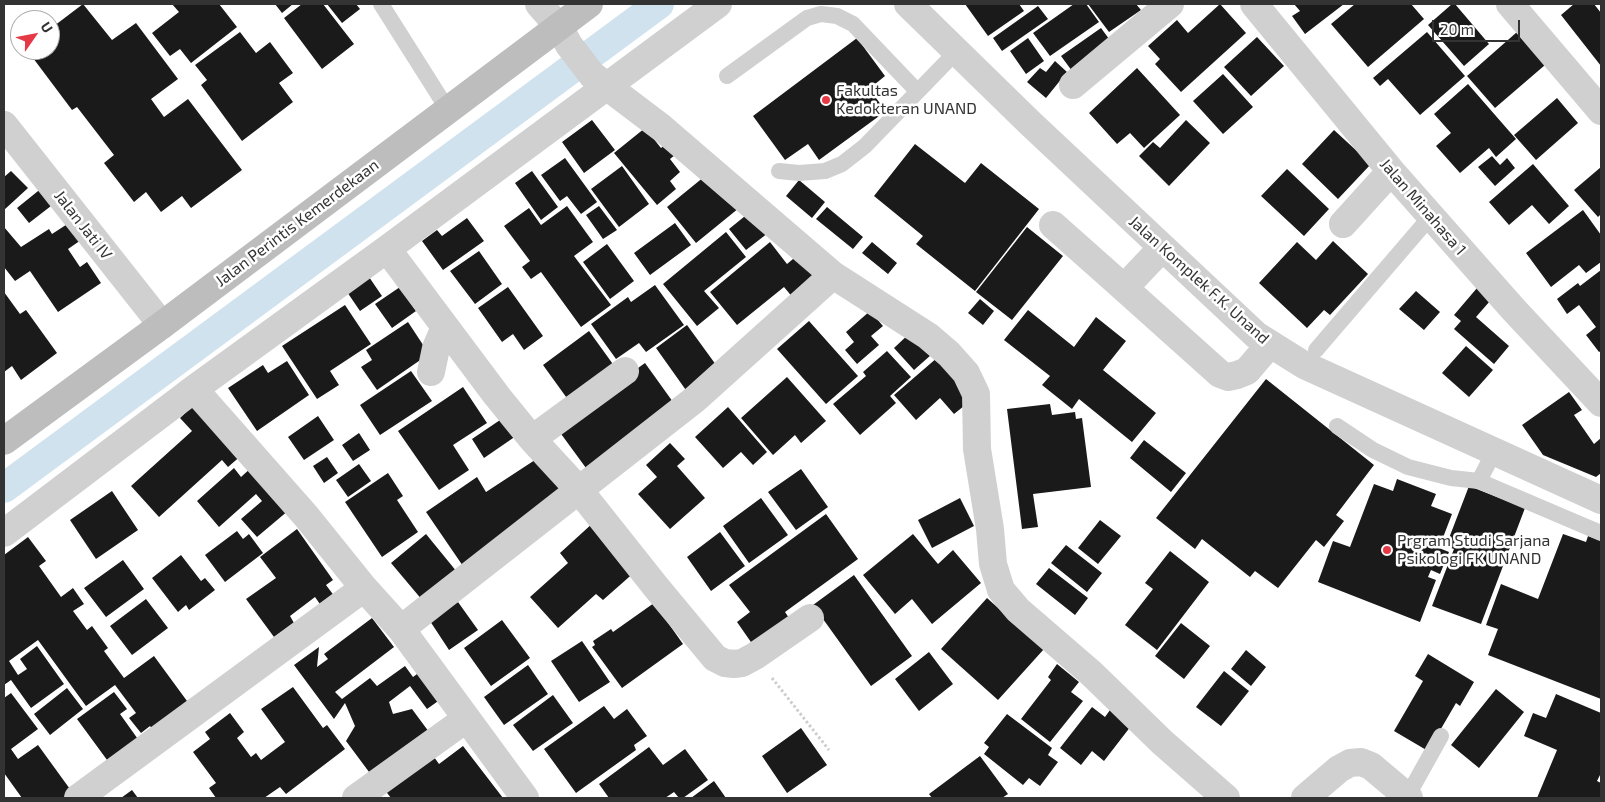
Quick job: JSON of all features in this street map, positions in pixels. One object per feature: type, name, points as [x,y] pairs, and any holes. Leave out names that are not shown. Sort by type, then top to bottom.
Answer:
[{"type":"main road","name":"Jalan Perintis Kemerdekaan","points":[[4,440],[162,325],[448,110],[559,35],[589,4]]},
{"type":"street","points":[[539,4],[559,35],[599,80],[662,128],[833,276],[928,336],[949,354],[966,373],[976,394],[977,449],[994,564],[1001,590],[1018,610],[1091,673],[1162,742],[1226,798]]},
{"type":"street","points":[[4,533],[194,389],[387,249],[599,80],[718,4]]},
{"type":"street","name":"Jalan Komplek F.K. Unand","points":[[908,4],[1037,130],[1256,335],[1304,364],[1601,500]]},
{"type":"street","name":"Jalan Minahasa 1","points":[[1254,4],[1391,171],[1514,310],[1601,403]]},
{"type":"street","points":[[1510,4],[1601,110]]},
{"type":"street","points":[[1073,86],[1164,5]]},
{"type":"street","name":"Jalan Jati IV","points":[[4,125],[162,325]]},
{"type":"street","points":[[1343,224],[1391,171]]},
{"type":"street","points":[[1053,225],[1220,374],[1228,377],[1248,370],[1270,344]]},
{"type":"street","points":[[1124,288],[1162,248]]},
{"type":"street","points":[[387,249],[444,327],[532,439],[579,490],[715,658],[726,663],[742,663],[810,618]]},
{"type":"street","points":[[401,629],[694,400],[833,276]]},
{"type":"street","points":[[431,372],[436,348],[444,327]]},
{"type":"street","points":[[532,439],[625,371]]},
{"type":"street","points":[[194,389],[306,516],[364,588],[401,629],[525,798]]},
{"type":"street","points":[[78,798],[364,588]]},
{"type":"street","points":[[356,798],[466,719]]},
{"type":"street","points":[[1305,798],[1339,769],[1350,763],[1361,762],[1371,766],[1408,797]]},
{"type":"lane","points":[[380,4],[448,110]]},
{"type":"lane","points":[[525,4],[559,35]]},
{"type":"lane","points":[[727,76],[807,18],[822,14],[838,16],[852,24],[917,91]]},
{"type":"lane","points":[[780,171],[799,173],[825,171],[842,164],[865,146],[957,51]]},
{"type":"lane","points":[[1316,350],[1431,216]]},
{"type":"lane","points":[[1337,426],[1373,450],[1408,467],[1451,478],[1479,481],[1601,533]]},
{"type":"lane","points":[[1479,481],[1494,452]]},
{"type":"lane","points":[[1408,797],[1441,736]]},
{"type":"path","points":[[755,656],[829,750]]},
{"type":"building","points":[[83,4],[112,40],[136,23],[178,79],[151,99],[164,117],[188,99],[242,170],[191,208],[182,196],[161,212],[146,192],[134,202],[104,163],[114,155],[77,107],[72,110],[34,60],[60,60],[60,21]]},
{"type":"building","points":[[172,4],[219,4],[237,27],[191,63],[180,49],[170,56],[152,33],[179,12]]},
{"type":"building","points":[[275,4],[293,4],[282,13]]},
{"type":"building","points":[[302,4],[323,4],[354,44],[322,69],[284,18]]},
{"type":"building","points":[[327,4],[356,4],[360,9],[342,23]]},
{"type":"building","points":[[965,4],[1019,4],[1024,11],[988,36]]},
{"type":"building","points":[[1074,4],[1086,4],[1099,22],[1050,56],[1033,33]]},
{"type":"building","points":[[1088,4],[1136,4],[1141,10],[1109,32]]},
{"type":"building","points":[[1220,4],[1246,33],[1181,92],[1155,64],[1160,59],[1148,46],[1177,20],[1188,33]]},
{"type":"building","points":[[1294,4],[1344,4],[1305,34],[1292,16],[1300,11]]},
{"type":"building","points":[[1355,4],[1411,4],[1424,19],[1368,67],[1331,24]]},
{"type":"building","points":[[1452,4],[1455,4],[1489,44],[1464,66],[1428,25]]},
{"type":"building","points":[[1574,4],[1594,4],[1601,13],[1601,66],[1561,15]]},
{"type":"building","points":[[1038,6],[1048,19],[1002,51],[993,38]]},
{"type":"building","points":[[1101,28],[1115,47],[1075,75],[1061,56]]},
{"type":"building","points":[[240,32],[256,53],[270,42],[293,73],[279,83],[293,102],[242,141],[201,85],[207,80],[195,65]]},
{"type":"building","points":[[1427,32],[1465,76],[1420,115],[1388,79],[1380,86],[1373,78]]},
{"type":"building","points":[[1517,32],[1545,65],[1495,108],[1467,76]]},
{"type":"building","points":[[1257,37],[1284,66],[1251,96],[1224,67]]},
{"type":"building","name":"Fakultas Kedokteran UNAND","points":[[857,38],[885,76],[869,89],[886,111],[819,160],[808,144],[785,160],[753,116]]},
{"type":"building","points":[[1028,38],[1044,61],[1026,74],[1010,51]]},
{"type":"building","points":[[1055,61],[1067,72],[1046,98],[1027,82],[1040,68],[1046,72]]},
{"type":"building","points":[[1137,68],[1180,115],[1144,148],[1130,133],[1117,144],[1089,113]]},
{"type":"building","points":[[1223,74],[1253,107],[1223,134],[1193,101]]},
{"type":"building","points":[[1468,84],[1516,139],[1496,157],[1489,148],[1460,173],[1436,146],[1451,133],[1434,114]]},
{"type":"building","points":[[1557,98],[1578,123],[1536,160],[1514,135]]},
{"type":"building","points":[[592,120],[615,150],[584,173],[562,142]]},
{"type":"building","points":[[1186,120],[1210,143],[1169,186],[1139,156],[1153,142],[1160,148]]},
{"type":"building","points":[[645,128],[661,148],[671,140],[680,151],[670,159],[680,172],[670,181],[676,189],[657,205],[614,153]]},
{"type":"building","points":[[1334,130],[1371,164],[1338,199],[1302,164]]},
{"type":"building","points":[[915,144],[965,183],[981,163],[1039,209],[975,291],[916,244],[923,236],[874,196]]},
{"type":"building","points":[[1492,156],[1500,165],[1507,158],[1515,168],[1495,186],[1478,167]]},
{"type":"building","points":[[565,158],[597,202],[581,214],[567,196],[560,201],[541,175]]},
{"type":"building","points":[[1533,164],[1569,206],[1549,224],[1532,205],[1509,225],[1489,202]]},
{"type":"building","points":[[622,166],[649,204],[619,227],[591,189]]},
{"type":"building","points":[[1601,167],[1601,214],[1598,217],[1574,190]]},
{"type":"building","points":[[1287,169],[1329,209],[1304,236],[1261,196]]},
{"type":"building","points":[[11,171],[28,188],[4,210],[4,177]]},
{"type":"building","points":[[532,171],[558,207],[541,220],[515,183]]},
{"type":"building","points":[[710,172],[739,208],[696,243],[667,207]]},
{"type":"building","points":[[799,180],[825,202],[812,218],[786,196]]},
{"type":"building","points":[[48,183],[60,199],[29,223],[17,208]]},
{"type":"building","points":[[567,206],[593,242],[574,256],[611,305],[581,327],[541,272],[531,279],[522,267],[530,261],[504,226],[529,208],[541,225]]},
{"type":"building","points":[[599,206],[617,230],[603,239],[586,215]]},
{"type":"building","points":[[827,207],[863,237],[853,249],[816,219]]},
{"type":"building","points":[[1583,210],[1601,235],[1601,262],[1586,273],[1579,265],[1551,287],[1526,253]]},
{"type":"building","points":[[750,212],[768,233],[746,250],[729,229]]},
{"type":"building","points":[[467,218],[484,241],[443,270],[422,241],[437,230],[442,236]]},
{"type":"building","points":[[72,221],[84,238],[68,249],[80,267],[87,262],[101,283],[58,312],[30,271],[15,281],[4,267],[4,227],[21,247],[49,229],[52,234]]},
{"type":"building","points":[[675,223],[691,245],[650,275],[634,253]]},
{"type":"building","points":[[1027,227],[1063,256],[1012,320],[976,292]]},
{"type":"building","points":[[726,232],[746,257],[704,291],[719,308],[697,326],[663,284]]},
{"type":"building","points":[[1333,241],[1368,274],[1330,315],[1324,310],[1307,328],[1259,283],[1297,242],[1316,260]]},
{"type":"building","points":[[770,242],[787,264],[799,254],[819,279],[794,299],[784,287],[737,325],[710,292]]},
{"type":"building","points":[[872,242],[897,263],[888,274],[862,253]]},
{"type":"building","points":[[607,244],[634,281],[610,299],[583,262]]},
{"type":"building","points":[[479,251],[502,284],[475,304],[450,271]]},
{"type":"building","points":[[1601,270],[1601,351],[1599,352],[1586,335],[1596,327],[1579,305],[1567,314],[1557,299],[1578,283],[1580,286]]},
{"type":"building","points":[[367,274],[382,296],[360,311],[345,289]]},
{"type":"building","points":[[1483,281],[1497,293],[1476,317],[1509,346],[1494,364],[1454,329],[1461,321],[1454,315]]},
{"type":"building","points":[[655,285],[684,325],[646,352],[639,343],[616,359],[591,324],[628,297],[631,302]]},
{"type":"building","points":[[400,287],[416,311],[392,328],[375,304]]},
{"type":"building","points":[[508,287],[543,336],[524,350],[513,334],[502,342],[478,308]]},
{"type":"building","points":[[1416,291],[1440,312],[1424,330],[1399,309]]},
{"type":"building","points":[[4,292],[20,314],[26,310],[57,353],[21,380],[12,366],[4,372]]},
{"type":"building","points":[[980,299],[994,311],[983,325],[968,313]]},
{"type":"building","points":[[345,305],[371,344],[330,371],[339,385],[317,399],[282,346]]},
{"type":"building","points":[[1028,310],[1074,347],[1096,317],[1126,341],[1103,370],[1156,413],[1132,442],[1079,399],[1072,409],[1042,385],[1050,376],[1004,340]]},
{"type":"building","points":[[870,311],[883,326],[871,336],[879,345],[857,364],[845,350],[854,342],[846,332]]},
{"type":"building","points":[[809,321],[858,376],[826,404],[777,349]]},
{"type":"building","points":[[408,322],[429,354],[377,390],[361,367],[372,360],[366,350]]},
{"type":"building","points":[[687,325],[719,369],[688,393],[656,348]]},
{"type":"building","points":[[589,331],[615,367],[569,401],[543,365]]},
{"type":"building","points":[[911,332],[931,355],[914,370],[894,348]]},
{"type":"building","points":[[1466,346],[1493,370],[1469,397],[1442,373]]},
{"type":"building","points":[[887,351],[911,377],[890,396],[896,403],[860,435],[833,404],[866,376],[863,372]]},
{"type":"building","points":[[938,357],[974,398],[954,414],[940,398],[916,420],[894,395]]},
{"type":"building","points":[[287,361],[309,395],[257,431],[228,388],[263,365],[268,373]]},
{"type":"building","points":[[645,363],[678,409],[586,468],[556,427]]},
{"type":"building","points":[[411,371],[432,401],[380,435],[360,405]]},
{"type":"building","points":[[787,377],[826,421],[801,443],[795,435],[773,455],[741,418]]},
{"type":"building","points":[[1266,379],[1374,465],[1336,515],[1344,521],[1324,547],[1316,540],[1278,588],[1255,571],[1250,577],[1202,539],[1195,549],[1156,518]]},
{"type":"building","points":[[463,387],[487,423],[453,445],[469,470],[439,490],[398,431]]},
{"type":"building","points":[[1569,392],[1582,410],[1574,415],[1594,444],[1601,438],[1601,473],[1596,477],[1543,455],[1522,425]]},
{"type":"building","points":[[196,403],[243,454],[228,467],[222,460],[159,517],[131,486],[192,431],[180,418]]},
{"type":"building","points":[[1050,404],[1052,415],[1075,412],[1076,419],[1082,418],[1091,487],[1033,494],[1038,527],[1022,529],[1007,409]]},
{"type":"building","points":[[728,407],[767,452],[753,465],[741,452],[723,468],[695,437]]},
{"type":"building","points":[[318,416],[334,440],[304,460],[288,437]]},
{"type":"building","points":[[503,418],[516,436],[484,458],[472,439]]},
{"type":"building","points":[[359,433],[370,450],[353,461],[342,445]]},
{"type":"building","points":[[1144,440],[1186,473],[1171,492],[1130,458]]},
{"type":"building","points":[[670,443],[685,459],[677,466],[705,498],[670,529],[638,494],[657,477],[646,465]]},
{"type":"building","points":[[327,457],[338,473],[324,483],[313,466]]},
{"type":"building","points":[[538,458],[566,499],[465,569],[426,512],[477,477],[486,492]]},
{"type":"building","points":[[359,464],[371,481],[348,497],[336,480]]},
{"type":"building","points":[[252,467],[289,510],[257,537],[241,519],[262,501],[256,494],[219,527],[197,501],[234,468],[241,477]]},
{"type":"building","points":[[801,469],[828,507],[796,530],[768,492]]},
{"type":"building","points":[[388,473],[403,496],[397,500],[418,532],[382,557],[345,502]]},
{"type":"building","name":"Prgram Studi Sarjana Psikologi FK UNAND","points":[[1397,479],[1436,494],[1431,506],[1452,514],[1439,548],[1449,552],[1440,574],[1431,570],[1428,577],[1436,580],[1420,622],[1318,582],[1333,541],[1350,547],[1374,484],[1393,491]]},
{"type":"building","points":[[1469,486],[1525,508],[1481,624],[1432,606],[1454,549],[1446,546]]},
{"type":"building","points":[[112,491],[138,530],[96,559],[70,520]]},
{"type":"building","points":[[761,498],[788,535],[749,563],[723,526]]},
{"type":"building","points":[[960,498],[974,526],[932,548],[918,520]]},
{"type":"building","points":[[826,514],[858,559],[785,612],[789,618],[753,645],[737,622],[750,612],[729,585]]},
{"type":"building","points":[[1100,520],[1121,536],[1098,564],[1078,548]]},
{"type":"building","points":[[594,522],[637,570],[603,600],[596,594],[558,628],[530,597],[568,563],[560,553]]},
{"type":"building","points":[[297,529],[333,580],[326,585],[335,597],[322,607],[315,597],[290,616],[294,623],[274,637],[246,599],[276,578],[260,557]]},
{"type":"building","points":[[237,531],[243,539],[249,534],[263,553],[225,582],[205,555]]},
{"type":"building","points":[[720,532],[745,566],[711,591],[687,557]]},
{"type":"building","points":[[426,534],[457,572],[423,601],[391,563]]},
{"type":"building","points":[[913,534],[938,564],[953,550],[981,583],[932,624],[912,599],[895,614],[863,575]]},
{"type":"building","points":[[1563,534],[1586,542],[1588,536],[1601,541],[1601,699],[1488,655],[1498,629],[1486,625],[1501,584],[1538,599]]},
{"type":"building","points":[[28,537],[46,561],[39,566],[61,597],[73,588],[84,604],[73,611],[87,630],[92,626],[108,648],[104,651],[124,678],[154,656],[187,701],[156,734],[150,726],[141,733],[129,718],[136,713],[115,685],[86,706],[38,640],[9,661],[18,675],[27,669],[20,659],[37,646],[64,684],[31,708],[11,680],[4,685],[4,555]]},
{"type":"building","points":[[1066,545],[1102,573],[1087,592],[1051,563]]},
{"type":"building","points":[[1170,551],[1209,582],[1157,650],[1125,625],[1153,589],[1145,583]]},
{"type":"building","points":[[181,555],[201,581],[205,578],[215,590],[189,610],[186,605],[178,612],[152,578]]},
{"type":"building","points":[[123,560],[144,589],[106,617],[84,588]]},
{"type":"building","points":[[1049,568],[1088,598],[1075,615],[1036,584]]},
{"type":"building","points":[[854,575],[912,656],[871,686],[813,605]]},
{"type":"building","points":[[987,598],[1044,649],[998,700],[941,649]]},
{"type":"building","points":[[146,599],[168,628],[132,655],[110,626]]},
{"type":"building","points":[[458,602],[478,630],[449,650],[430,621]]},
{"type":"building","points":[[654,603],[683,644],[622,688],[592,647],[595,645],[593,641],[611,629],[613,632]]},
{"type":"building","points":[[372,618],[394,647],[335,692],[342,699],[370,678],[377,686],[405,666],[413,677],[421,671],[441,699],[427,709],[410,686],[389,702],[393,714],[412,709],[429,732],[372,776],[346,741],[355,726],[345,703],[334,719],[294,665],[319,647],[317,667],[328,659],[324,654]]},
{"type":"building","points":[[502,620],[530,658],[491,686],[464,648]]},
{"type":"building","points":[[1181,623],[1210,646],[1184,679],[1155,656]]},
{"type":"building","points":[[582,641],[610,682],[579,702],[551,661]]},
{"type":"building","points":[[1246,650],[1266,667],[1251,686],[1231,669]]},
{"type":"building","points":[[929,652],[953,684],[919,711],[895,679]]},
{"type":"building","points":[[1428,654],[1474,682],[1460,706],[1456,703],[1428,751],[1394,731],[1423,681],[1415,676]]},
{"type":"building","points":[[1057,664],[1079,682],[1071,692],[1083,701],[1050,742],[1021,719],[1051,680],[1048,677]]},
{"type":"building","points":[[528,665],[548,694],[504,725],[484,697]]},
{"type":"building","points":[[1224,671],[1249,691],[1221,726],[1196,707]]},
{"type":"building","points":[[293,687],[323,728],[327,725],[345,749],[286,794],[280,787],[264,798],[216,798],[209,788],[216,783],[193,752],[210,739],[205,732],[230,713],[244,732],[237,738],[251,757],[256,753],[261,760],[285,742],[261,709]]},
{"type":"building","points":[[67,688],[83,709],[50,735],[34,714]]},
{"type":"building","points":[[1496,689],[1524,712],[1479,768],[1451,745]]},
{"type":"building","points":[[114,692],[127,709],[120,714],[140,742],[110,764],[77,719]]},
{"type":"building","points":[[11,693],[38,729],[11,749],[18,759],[38,745],[75,796],[72,798],[22,798],[4,773],[4,698]]},
{"type":"building","points":[[1556,694],[1601,713],[1601,773],[1597,781],[1601,783],[1601,798],[1537,798],[1557,750],[1524,736],[1533,713],[1546,718]]},
{"type":"building","points":[[553,695],[573,723],[533,751],[513,725]]},
{"type":"building","points":[[604,706],[614,719],[627,709],[647,736],[634,745],[636,750],[576,793],[544,749]]},
{"type":"building","points":[[1092,707],[1105,717],[1110,710],[1131,726],[1104,761],[1092,751],[1081,765],[1060,748]]},
{"type":"building","points":[[1007,714],[1052,748],[1048,755],[1058,762],[1040,786],[1029,778],[1023,785],[984,754],[989,747],[984,743]]},
{"type":"building","points":[[801,728],[827,765],[787,793],[762,756]]},
{"type":"building","points":[[463,746],[503,798],[391,798],[384,789],[429,750],[439,764]]},
{"type":"building","points":[[649,747],[663,765],[685,749],[708,780],[683,798],[679,798],[674,792],[665,798],[609,798],[599,784]]},
{"type":"building","points":[[980,756],[1008,794],[1002,798],[932,798],[929,794]]},
{"type":"building","points":[[714,781],[726,798],[691,798]]},
{"type":"building","points":[[132,790],[138,798],[121,798]]},
{"type":"waterway","points":[[4,488],[659,4]]},
{"type":"place","name":"Fakultas Kedokteran UNAND","points":[[826,100]]},
{"type":"place","name":"Prgram Studi Sarjana Psikologi FK UNAND","points":[[1387,550]]}]
